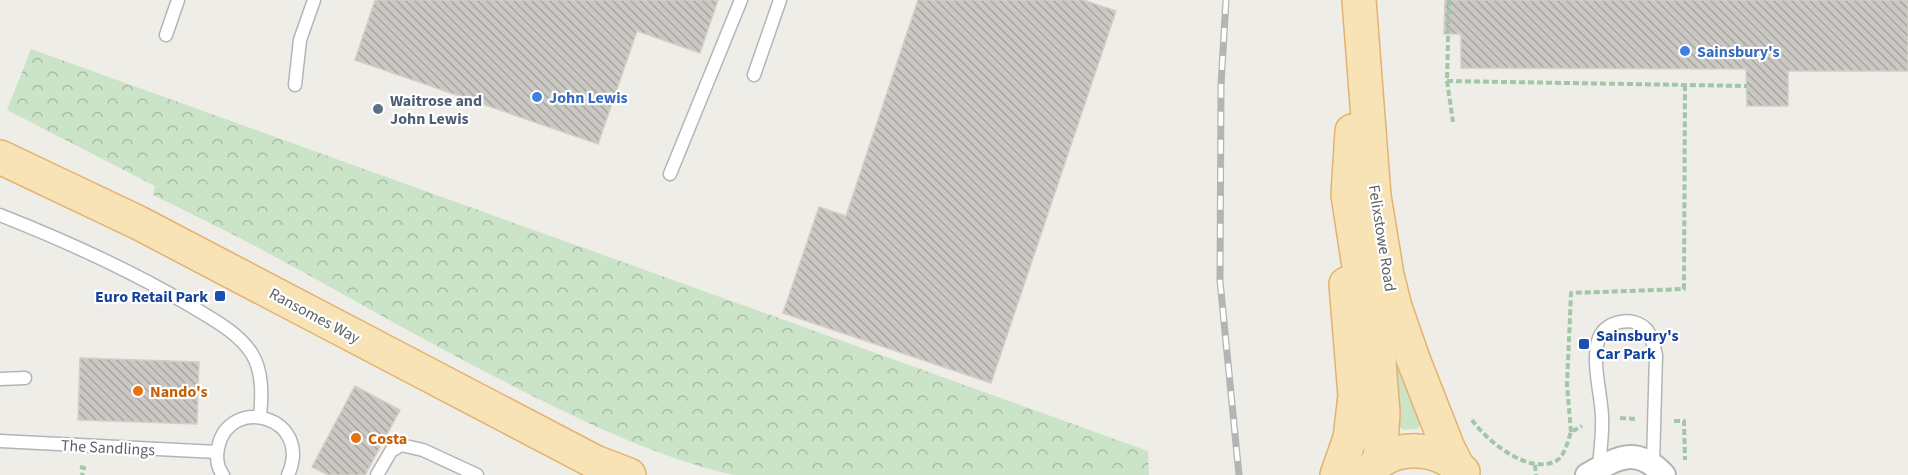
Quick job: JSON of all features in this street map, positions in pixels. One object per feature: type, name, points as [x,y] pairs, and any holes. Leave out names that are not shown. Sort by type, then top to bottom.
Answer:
[{"type":"main road","name":"Felixstowe Road","points":[[1359,0],[1348,195],[1362,286],[1378,349],[1383,413],[1373,468]]},
{"type":"main road","name":"Felixstowe Road","points":[[1359,0],[1374,196],[1387,275],[1395,307],[1413,359],[1448,448],[1461,470]]},
{"type":"main road","name":"Ransomes Way","points":[[0,157],[139,223],[595,462],[629,475]]},
{"type":"main road","points":[[1337,475],[1350,438],[1355,396],[1346,287],[1348,195]]},
{"type":"main road","points":[[1373,468],[1398,453],[1418,450],[1438,454],[1461,470]]},
{"type":"street","points":[[1593,471],[1619,457],[1637,456],[1667,468]]},
{"type":"lane","points":[[166,34],[178,0]]},
{"type":"lane","points":[[295,85],[300,40],[314,0]]},
{"type":"lane","points":[[670,174],[741,0]]},
{"type":"lane","points":[[754,75],[780,0]]},
{"type":"lane","points":[[0,215],[89,252],[152,283],[227,328],[252,354],[262,392],[260,417]]},
{"type":"lane","points":[[1593,471],[1602,416],[1599,401],[1597,348],[1600,334],[1609,325],[1634,321],[1645,328],[1652,340],[1656,355],[1667,468]]},
{"type":"lane","points":[[0,379],[25,378]]},
{"type":"lane","points":[[221,474],[217,452],[219,440],[226,430],[247,417],[272,420],[283,428],[290,438],[294,451],[292,472]]},
{"type":"lane","name":"The Sandlings","points":[[0,441],[217,452]]},
{"type":"lane","points":[[377,475],[391,451],[401,445],[423,450],[477,475]]},
{"type":"path","points":[[1449,0],[1447,81],[1453,122]]},
{"type":"path","points":[[1447,81],[1747,86]]},
{"type":"path","points":[[1571,432],[1567,385],[1571,293],[1684,289],[1684,85]]},
{"type":"path","points":[[1468,415],[1494,444],[1535,465],[1536,475]]},
{"type":"path","points":[[1667,468],[1684,421]]},
{"type":"green space","points":[[31,49],[1148,451],[1149,475],[733,475],[666,455],[600,428],[474,366],[255,246],[153,195],[155,186],[7,110]]},
{"type":"green space","points":[[1395,357],[1420,425],[1418,429],[1403,430],[1397,425]]},
{"type":"building","name":"John Lewis","points":[[375,0],[718,0],[700,53],[637,31],[598,144],[355,60]]},
{"type":"building","points":[[918,0],[1083,0],[1116,11],[991,383],[783,313],[819,207],[846,216]]},
{"type":"building","name":"Sainsbury's","points":[[1445,0],[1908,0],[1908,71],[1788,71],[1788,106],[1747,106],[1746,69],[1461,68],[1461,34],[1444,34]]},
{"type":"building","name":"Nando's","points":[[80,358],[199,362],[197,424],[78,420]]},
{"type":"building","name":"Costa","points":[[355,386],[400,410],[365,475],[328,475],[312,467]]},
{"type":"railway","points":[[1226,0],[1221,85],[1220,281],[1239,475]]},
{"type":"place","name":"Sainsbury's","points":[[1685,51]]},
{"type":"place","name":"John Lewis","points":[[537,97]]},
{"type":"place","name":"Waitrose and John Lewis","points":[[378,109]]},
{"type":"place","name":"Euro Retail Park","points":[[220,296]]},
{"type":"place","name":"Sainsbury's Car Park","points":[[1584,344]]},
{"type":"place","name":"Nando's","points":[[138,391]]},
{"type":"place","name":"Costa","points":[[356,438]]}]
